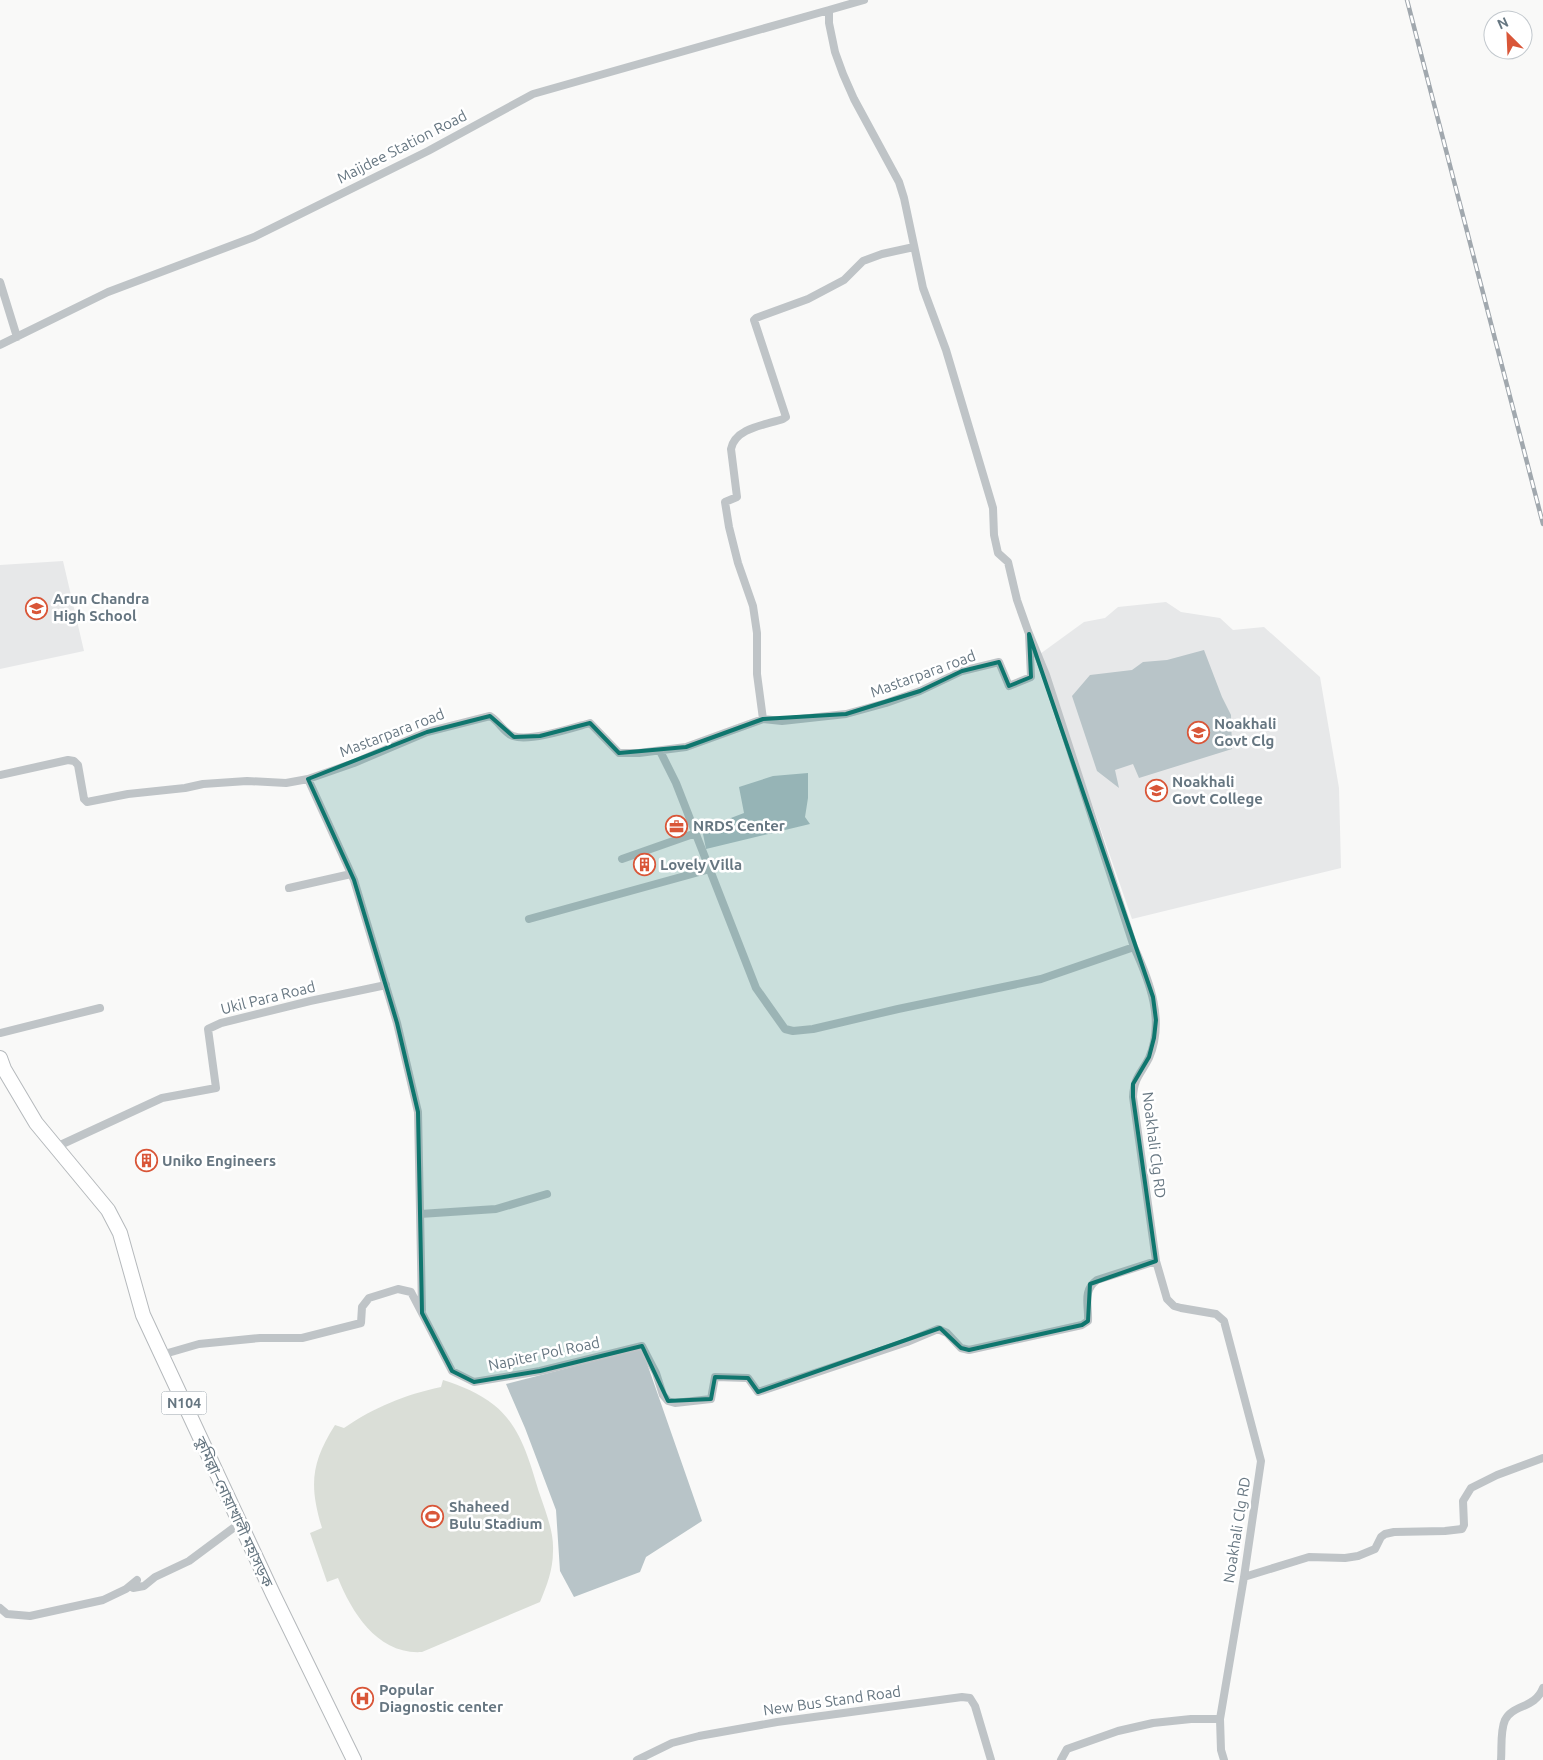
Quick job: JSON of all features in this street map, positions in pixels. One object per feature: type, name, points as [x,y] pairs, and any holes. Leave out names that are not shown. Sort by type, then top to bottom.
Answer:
[{"type":"highway","name":"কুমিল্লা–নোয়াখালী মহাসড়ক","points":[[0,1058],[8,1076],[36,1123],[108,1210],[120,1233],[143,1315],[354,1760]]},
{"type":"street","name":"Maijdee Station Road","points":[[0,345],[108,292],[254,238],[428,151],[533,94],[864,0]]},
{"type":"street","points":[[830,10],[830,23],[835,52],[854,99],[899,182],[924,288],[946,350],[993,508],[994,535],[998,553],[1008,562],[1017,600],[1029,634]]},
{"type":"street","points":[[763,719],[757,674],[757,633],[754,606],[738,563],[725,502],[737,497],[731,449],[732,442],[742,432],[783,419],[786,416],[754,320],[815,295],[844,280],[863,261],[882,254],[914,247]]},
{"type":"street","points":[[0,282],[18,337]]},
{"type":"street","name":"Mastarpara road","points":[[0,775],[68,760],[74,761],[78,764],[84,799],[87,802],[128,794],[213,783],[247,781],[286,783],[308,779],[354,763],[427,732],[490,716],[496,719],[514,737],[540,736],[590,723],[618,754],[686,748],[763,719],[782,721],[846,714],[920,691],[962,671],[999,662],[1009,686],[1031,677],[1029,634]]},
{"type":"street","name":"Noakhali Clg RD","points":[[1029,634],[1046,675],[1134,947],[1153,996],[1156,1020],[1149,1058],[1133,1084],[1133,1097],[1156,1261],[1167,1299],[1174,1306],[1216,1314],[1224,1321],[1261,1461],[1220,1718],[1221,1750],[1224,1760]]},
{"type":"street","points":[[660,751],[676,783],[756,988],[785,1029],[794,1031],[813,1029],[1041,979],[1134,947]]},
{"type":"street","points":[[308,779],[351,874],[397,1023],[418,1112],[422,1313]]},
{"type":"street","points":[[622,859],[696,833]]},
{"type":"street","points":[[529,919],[710,869]]},
{"type":"street","points":[[289,888],[351,874]]},
{"type":"street","name":"Ukil Para Road","points":[[56,1147],[162,1098],[216,1088],[208,1029],[221,1023],[310,1000],[386,984]]},
{"type":"street","points":[[0,1033],[100,1008]]},
{"type":"street","points":[[420,1214],[496,1209],[547,1194]]},
{"type":"street","name":"Napiter Pol Road","points":[[162,1355],[199,1344],[260,1338],[302,1338],[361,1323],[362,1307],[369,1298],[398,1288],[411,1292],[452,1371],[474,1382],[540,1371],[642,1346],[656,1373],[662,1395],[668,1401],[675,1403],[711,1399],[715,1376],[748,1378],[758,1392],[907,1342],[938,1329],[948,1333],[961,1348],[969,1350],[1082,1325],[1088,1321],[1087,1292],[1090,1284],[1156,1261]]},
{"type":"street","points":[[1244,1577],[1309,1557],[1345,1558],[1358,1556],[1375,1549],[1381,1537],[1394,1532],[1462,1529],[1464,1525],[1463,1501],[1471,1488],[1497,1475],[1543,1458]]},
{"type":"street","points":[[0,1608],[8,1614],[30,1616],[103,1600],[126,1590],[136,1580],[133,1588],[144,1586],[155,1577],[189,1561],[240,1523]]},
{"type":"street","points":[[1502,1760],[1502,1730],[1505,1719],[1513,1712],[1533,1703],[1540,1697],[1543,1688]]},
{"type":"street","name":"New Bus Stand Road","points":[[637,1760],[672,1743],[699,1736],[777,1722],[962,1697],[970,1698],[975,1706],[991,1760]]},
{"type":"street","points":[[1061,1760],[1068,1749],[1118,1731],[1162,1722],[1220,1718]]},
{"type":"highlighted area","points":[[1029,634],[1153,997],[1156,1020],[1149,1057],[1133,1084],[1133,1097],[1156,1261],[1090,1284],[1088,1321],[1082,1325],[969,1350],[961,1348],[940,1328],[758,1392],[748,1378],[715,1377],[711,1399],[668,1401],[642,1346],[540,1371],[474,1382],[452,1371],[422,1313],[418,1112],[397,1023],[354,880],[308,779],[427,732],[490,716],[514,737],[540,736],[590,723],[619,753],[686,747],[763,719],[846,714],[920,691],[962,671],[999,662],[1009,686],[1031,677]]},
{"type":"shaded area","name":"Arun Chandra High School","points":[[63,561],[84,651],[0,669],[0,565]]},
{"type":"shaded area","name":"Noakhali Govt Clg","points":[[1166,602],[1181,612],[1220,618],[1233,630],[1264,627],[1320,677],[1339,788],[1341,868],[1132,919],[1040,654],[1084,622],[1105,618],[1118,607]]},
{"type":"shaded area","points":[[1204,650],[1231,715],[1232,749],[1139,778],[1133,764],[1115,770],[1119,788],[1097,771],[1072,696],[1090,675],[1132,670],[1143,662],[1167,660]]},
{"type":"shaded area","points":[[808,773],[808,798],[805,817],[810,824],[706,849],[702,829],[744,813],[739,787],[773,776]]},
{"type":"shaded area","points":[[642,1349],[702,1521],[646,1557],[640,1572],[574,1597],[560,1571],[556,1510],[506,1384]]},
{"type":"shaded area","name":"Shaheed Bulu Stadium","points":[[443,1380],[470,1390],[482,1397],[504,1414],[512,1424],[524,1447],[549,1523],[553,1544],[553,1558],[551,1571],[540,1602],[422,1652],[406,1651],[392,1647],[369,1629],[351,1605],[338,1578],[327,1582],[310,1533],[322,1528],[315,1499],[315,1475],[321,1451],[335,1425],[344,1428],[390,1403],[441,1387]]},
{"type":"railway","points":[[1407,0],[1543,524]]},
{"type":"place","name":"Arun Chandra High School","points":[[37,608]]},
{"type":"place","name":"Noakhali Govt Clg","points":[[1198,733]]},
{"type":"place","name":"Noakhali Govt College","points":[[1156,791]]},
{"type":"place","name":"NRDS Center","points":[[677,826]]},
{"type":"place","name":"Lovely Villa","points":[[644,865]]},
{"type":"place","name":"Uniko Engineers","points":[[146,1161]]},
{"type":"place","name":"Shaheed Bulu Stadium","points":[[433,1516]]},
{"type":"place","name":"Popular Diagnostic center","points":[[363,1699]]}]
